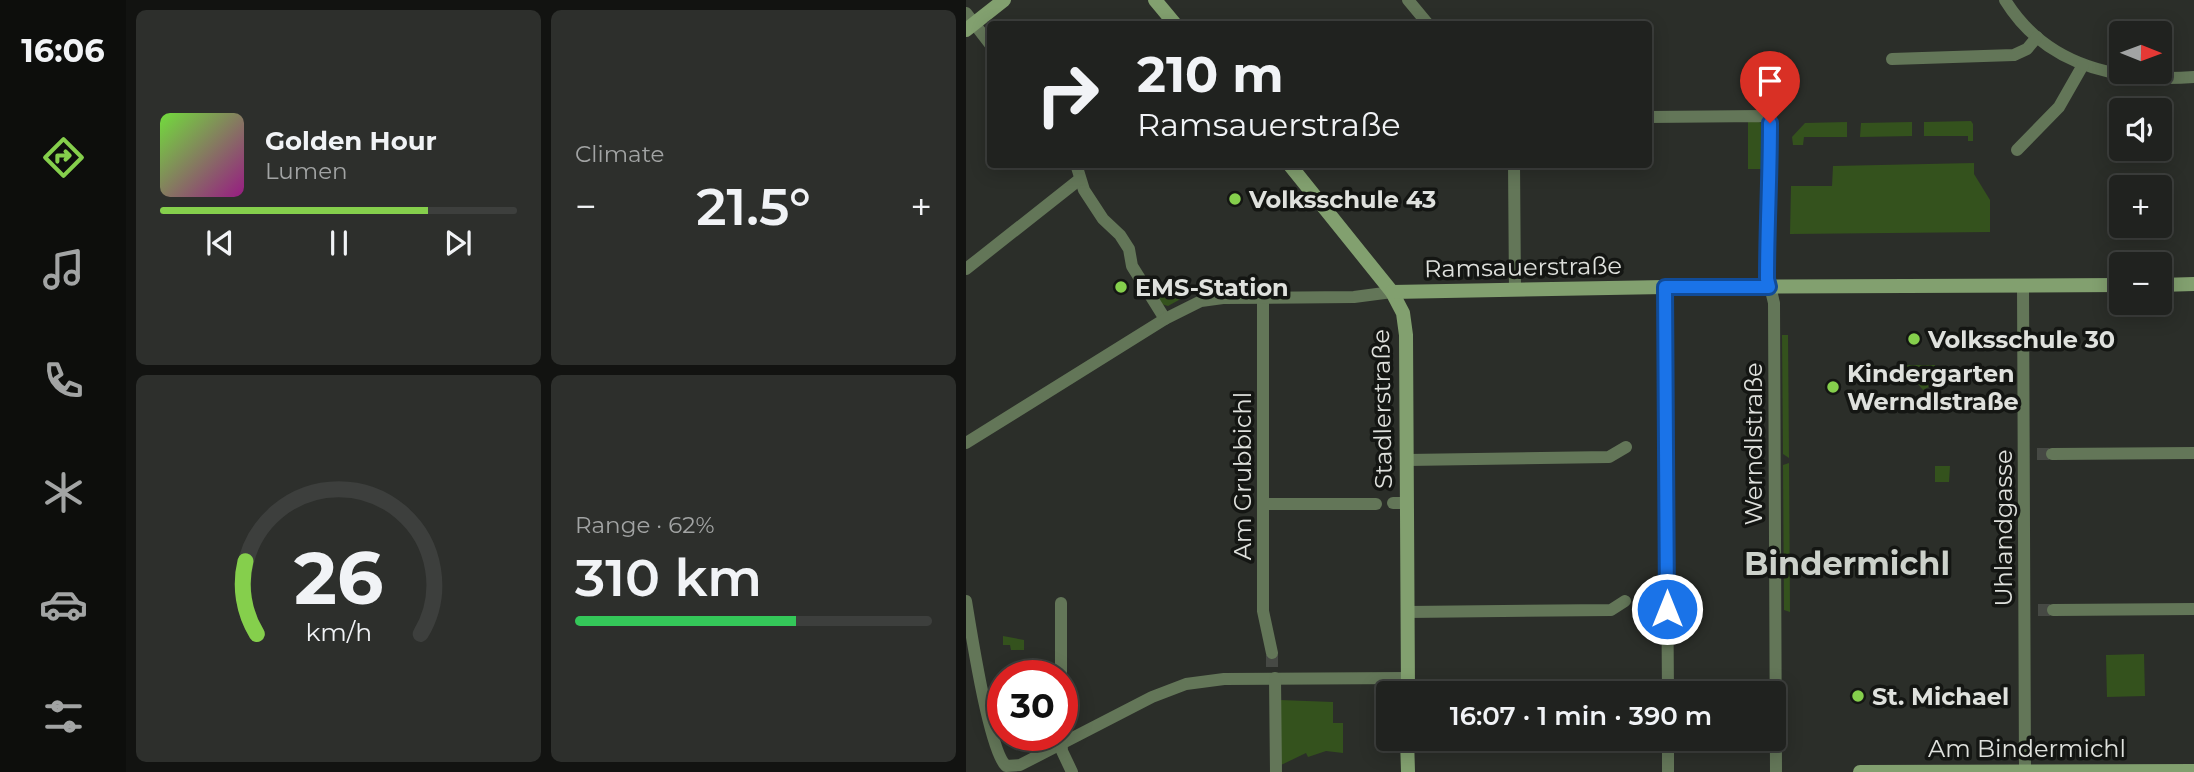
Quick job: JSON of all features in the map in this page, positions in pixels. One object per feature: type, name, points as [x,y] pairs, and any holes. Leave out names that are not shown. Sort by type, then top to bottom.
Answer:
[{"type":"street","points":[[987,41],[969,22],[1004,0]]},
{"type":"street","points":[[1155,0],[1172,21]]},
{"type":"street","points":[[1408,0],[1426,21]]},
{"type":"street","points":[[2005,0],[2020,22],[2037,37],[2083,65],[2131,77],[2194,77]]},
{"type":"street","points":[[1892,59],[2014,55],[2027,49],[2037,37]]},
{"type":"street","points":[[2017,150],[2059,107],[2083,65]]},
{"type":"street","name":"Werndlstraße","points":[[1652,117],[1769,118],[1770,188],[1766,210],[1767,279],[1774,303],[1776,772]]},
{"type":"street","points":[[1077,168],[1084,190],[1103,219],[1120,235],[1129,249],[1132,266],[1165,318]]},
{"type":"street","name":"Stadlerstraße","points":[[1292,168],[1392,292],[1405,324],[1407,460],[1400,503],[1408,612],[1408,681]]},
{"type":"street","points":[[1514,168],[1515,290]]},
{"type":"street","points":[[966,269],[1080,179]]},
{"type":"street","points":[[2172,285],[2194,284]]},
{"type":"street","name":"Ramsauerstraße","points":[[966,443],[1165,318],[1201,301],[1223,298],[1354,297],[1392,292],[1665,287],[2109,285]]},
{"type":"street","name":"Uhlandgasse","points":[[2023,286],[2030,454],[2024,610],[2025,771]]},
{"type":"street","points":[[1665,287],[1668,681]]},
{"type":"street","name":"Am Grubbichl","points":[[1263,297],[1263,611],[1272,653]]},
{"type":"street","points":[[1407,460],[1609,457],[1626,447]]},
{"type":"street","points":[[2052,454],[2194,453]]},
{"type":"street","points":[[1263,504],[1376,504]]},
{"type":"street","points":[[966,601],[987,707]]},
{"type":"street","points":[[1408,612],[1612,610],[1625,601]]},
{"type":"street","points":[[1061,603],[1061,660]]},
{"type":"street","points":[[2053,610],[2194,609]]},
{"type":"street","points":[[2024,610],[2038,610]]},
{"type":"street","points":[[1273,675],[1276,772]]},
{"type":"street","points":[[1078,731],[1171,688],[1212,680],[1273,675],[1376,683]]},
{"type":"street","points":[[998,751],[1001,761],[1006,766],[1020,765],[1042,751]]},
{"type":"street","points":[[1062,751],[1072,772]]},
{"type":"street","points":[[1408,751],[1408,772]]},
{"type":"street","points":[[1668,751],[1668,772]]},
{"type":"street","name":"Am Bindermichl","points":[[1862,772],[2194,771]]},
{"type":"green space","points":[[1971,121],[1973,141],[1968,141],[1968,136],[1924,136],[1924,122]]},
{"type":"green space","points":[[1748,122],[1759,122],[1766,127],[1766,169],[1748,169]]},
{"type":"green space","points":[[1847,122],[1847,137],[1804,137],[1803,145],[1793,145],[1792,137],[1805,123]]},
{"type":"green space","points":[[1912,122],[1912,136],[1860,137],[1861,123]]},
{"type":"green space","points":[[1974,163],[1974,174],[1990,200],[1990,232],[1790,234],[1791,186],[1832,186],[1833,166]]},
{"type":"green space","points":[[1153,279],[1170,289],[1196,287],[1197,290],[1168,306],[1161,304],[1156,297],[1158,288]]},
{"type":"green space","points":[[1782,335],[1788,335],[1789,458],[1783,454]]},
{"type":"green space","points":[[1902,365],[1935,365],[1936,383],[1923,390]]},
{"type":"green space","points":[[1789,463],[1790,612],[1784,610],[1783,465]]},
{"type":"green space","points":[[1935,466],[1950,466],[1949,482],[1935,482]]},
{"type":"green space","points":[[1003,636],[1024,640],[1024,650],[1011,650],[1010,645],[1003,645]]},
{"type":"green space","points":[[2144,654],[2145,696],[2107,697],[2106,655]]},
{"type":"green space","points":[[1280,700],[1333,702],[1333,723],[1343,723],[1343,753],[1326,751],[1308,757],[1306,753],[1279,766]]},
{"type":"tunnel","points":[[2037,454],[2052,454]]},
{"type":"tunnel","points":[[2038,610],[2053,610]]},
{"type":"tunnel","points":[[1272,653],[1272,667]]},
{"type":"place","name":"Volksschule 43","points":[[1235,199]]},
{"type":"place","name":"EMS-Station","points":[[1121,287]]},
{"type":"place","name":"Volksschule 30","points":[[1914,339]]},
{"type":"place","name":"Kindergarten Werndlstraße","points":[[1833,387]]},
{"type":"place","name":"St. Michael","points":[[1858,696]]},
{"type":"district","name":"Bindermichl","points":[[1847,563]]},
{"type":"route","points":[[1667,609],[1665,287],[1769,287],[1766,210],[1770,188],[1770,123]]}]
